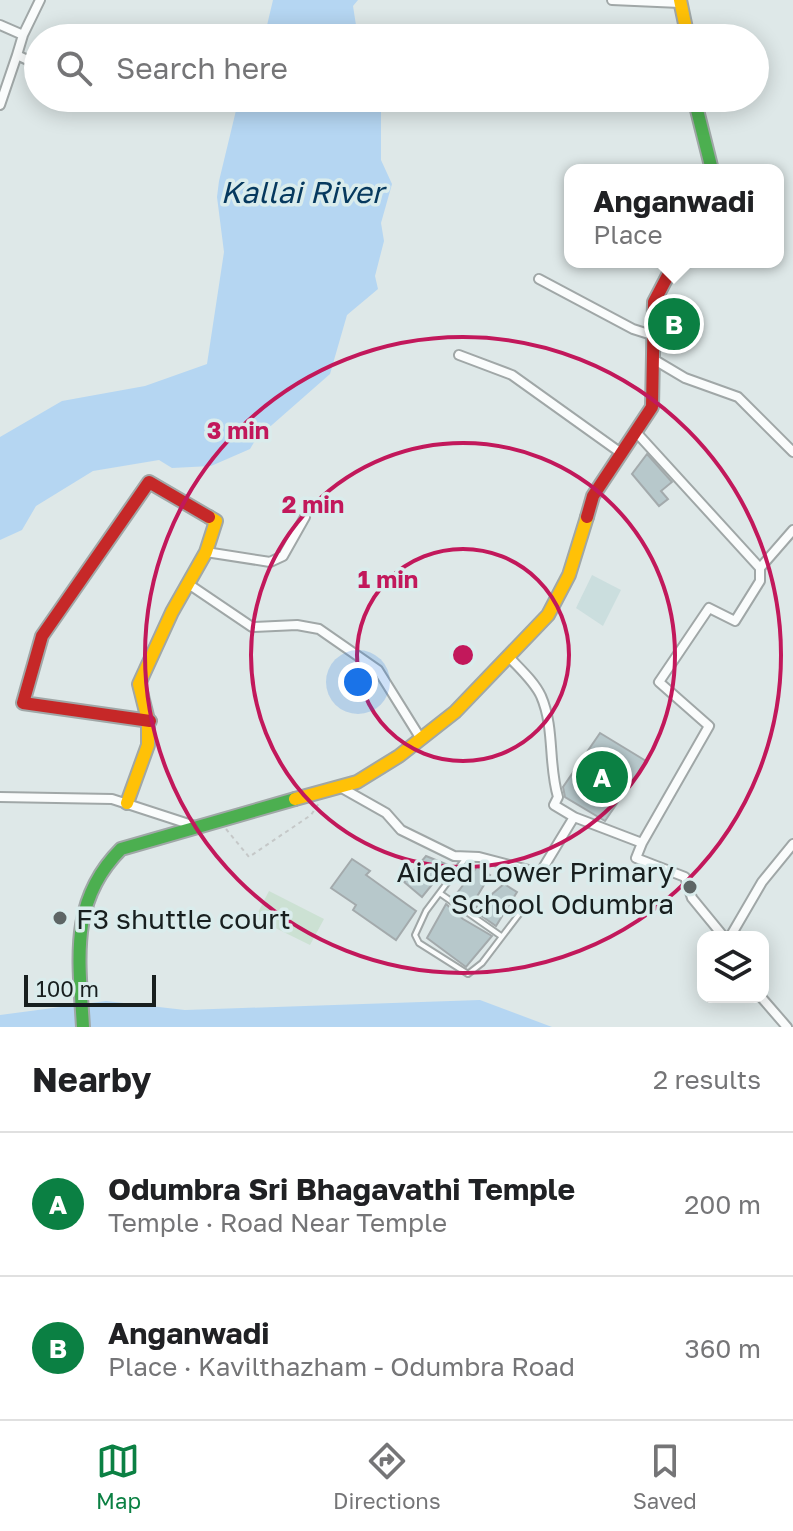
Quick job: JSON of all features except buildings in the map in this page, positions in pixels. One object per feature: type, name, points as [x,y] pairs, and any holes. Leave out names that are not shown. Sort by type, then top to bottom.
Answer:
[{"type":"main road","points":[[680,2],[685,24]]},
{"type":"main road","points":[[698,112],[710,164]]},
{"type":"main road","points":[[83,1027],[88,890],[102,867],[121,849],[357,782],[455,712],[548,615],[559,597],[593,496],[652,407],[654,302],[670,268]]},
{"type":"main road","points":[[127,803],[151,741],[150,721],[139,684],[187,583],[206,552],[216,521],[200,510],[178,503],[149,482],[42,636],[23,703],[150,721]]},
{"type":"street","points":[[28,24],[40,0]]},
{"type":"street","points":[[612,0],[680,2]]},
{"type":"street","points":[[0,25],[23,35],[0,105]]},
{"type":"street","points":[[17,55],[24,58]]},
{"type":"street","points":[[539,279],[633,329],[655,336]]},
{"type":"street","points":[[459,355],[512,375],[621,453]]},
{"type":"street","points":[[653,359],[685,378],[738,397],[793,452]]},
{"type":"street","points":[[635,431],[760,568]]},
{"type":"street","points":[[206,552],[270,562],[283,556],[305,517]]},
{"type":"street","points":[[719,931],[692,898],[685,877],[636,858],[709,726],[659,682],[709,608],[735,621],[760,581],[760,568],[793,530]]},
{"type":"street","points":[[187,583],[252,627],[297,625],[319,629],[378,670],[421,739]]},
{"type":"street","points":[[508,656],[541,695],[552,747],[551,773],[558,797],[554,805],[574,817],[642,843]]},
{"type":"street","points":[[340,787],[386,813],[401,830],[454,856],[540,873],[574,817]]},
{"type":"street","points":[[0,797],[112,799],[203,828]]},
{"type":"street","points":[[733,931],[762,882],[792,846]]},
{"type":"street","points":[[766,1003],[787,1027]]},
{"type":"lane","points":[[466,857],[426,911],[415,935],[419,943],[468,974],[482,963],[520,913]]},
{"type":"lane","points":[[441,894],[501,936]]},
{"type":"path","points":[[220,822],[249,857],[311,815],[327,792]]},
{"type":"shaded area","points":[[592,575],[621,590],[603,626],[576,608]]},
{"type":"green space","points":[[269,891],[324,919],[310,945],[255,918]]},
{"type":"water","points":[[273,0],[358,0],[353,6],[356,24],[267,24]]},
{"type":"water","name":"Kallai River","points":[[236,112],[381,112],[381,160],[392,184],[381,223],[384,241],[375,276],[378,289],[347,315],[330,374],[256,439],[250,449],[211,466],[172,468],[159,460],[93,471],[36,506],[22,530],[0,540],[0,437],[62,401],[145,386],[207,364],[224,252],[217,197]]},
{"type":"water","points":[[480,1000],[552,1027],[0,1027],[0,1015],[106,1001],[185,1010]]},
{"type":"traffic: fast","points":[[698,112],[710,164]]},
{"type":"traffic: fast","points":[[83,1027],[80,955],[85,910],[104,869],[121,849],[295,799]]},
{"type":"traffic: slow","points":[[680,0],[685,24]]},
{"type":"traffic: slow","points":[[127,803],[148,745],[148,720],[139,684],[172,612],[206,552],[216,521],[209,517]]},
{"type":"traffic: slow","points":[[295,799],[357,782],[399,756],[455,712],[548,615],[569,575],[587,517]]},
{"type":"traffic: jam","points":[[587,517],[593,496],[652,407],[654,302],[672,268]]},
{"type":"traffic: jam","points":[[150,721],[23,703],[42,636],[149,482],[209,517]]},
{"type":"place","name":"Anganwadi","points":[[674,324]]},
{"type":"place","name":"Odumbra Sri Bhagavathi Temple","points":[[602,777]]},
{"type":"place","name":"Aided Lower Primary School Odumbra","points":[[690,887]]},
{"type":"place","name":"F3 shuttle court","points":[[60,918]]}]
